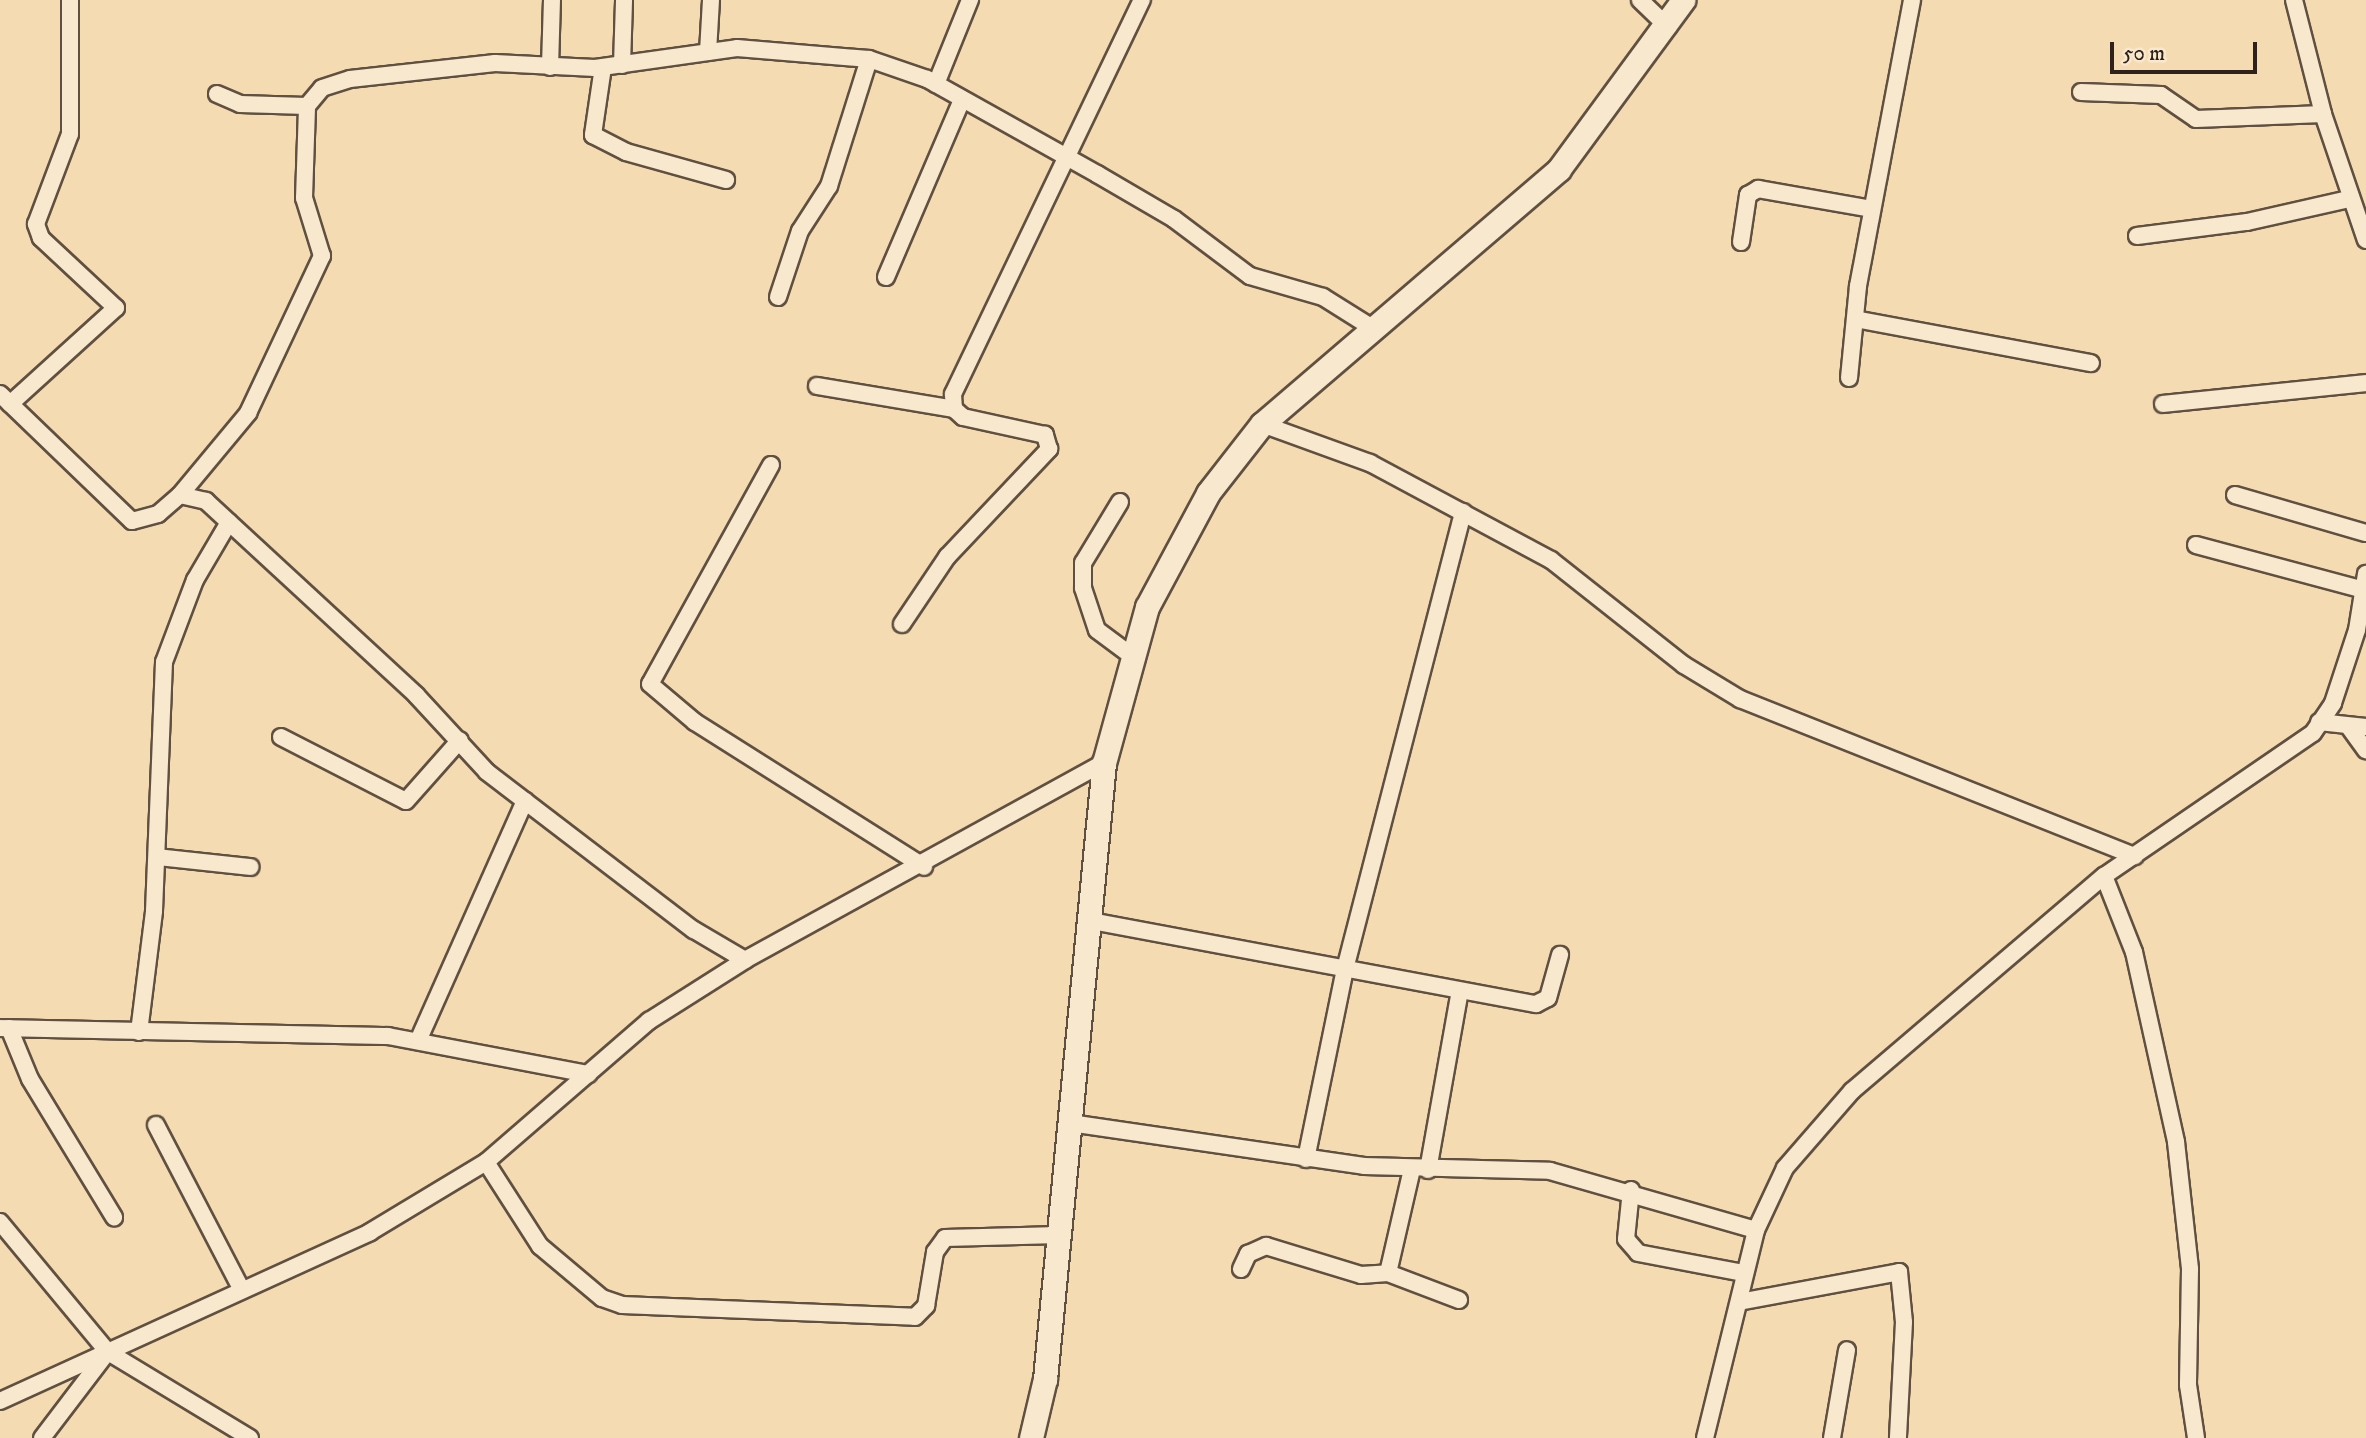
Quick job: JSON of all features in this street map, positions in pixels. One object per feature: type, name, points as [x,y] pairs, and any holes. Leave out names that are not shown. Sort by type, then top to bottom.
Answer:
[{"type":"main road","points":[[1031,1438],[1045,1380],[1086,920],[1104,763],[1147,607],[1195,516],[1262,424],[1559,169],[1668,27],[1683,0]]},
{"type":"street","points":[[70,0],[70,134],[36,223],[41,238],[117,308],[5,399],[132,521],[158,514],[180,495],[248,413],[322,256],[304,198],[307,106],[322,88],[350,79],[495,63],[603,67],[737,48],[869,58],[936,84],[1174,219],[1250,276],[1323,297],[1374,329]]},
{"type":"street","points":[[550,67],[552,0]]},
{"type":"street","points":[[622,65],[624,0]]},
{"type":"street","points":[[708,52],[711,0]]},
{"type":"street","points":[[936,84],[970,0]]},
{"type":"street","points":[[954,409],[959,374],[1069,160],[1142,0]]},
{"type":"street","points":[[1640,0],[1668,27]]},
{"type":"street","points":[[1849,379],[1871,209],[1912,0]]},
{"type":"street","points":[[2294,0],[2323,114],[2349,199],[2366,240]]},
{"type":"street","points":[[778,297],[800,231],[829,186],[869,58]]},
{"type":"street","points":[[603,67],[593,135],[626,152],[726,180]]},
{"type":"street","points":[[2081,92],[2161,95],[2196,119],[2323,114]]},
{"type":"street","points":[[217,94],[240,104],[307,106]]},
{"type":"street","points":[[886,277],[962,100]]},
{"type":"street","points":[[1741,242],[1748,195],[1758,189],[1871,209]]},
{"type":"street","points":[[2137,236],[2247,222],[2349,199]]},
{"type":"street","points":[[1855,319],[2091,363]]},
{"type":"street","points":[[2163,404],[2366,383]]},
{"type":"street","points":[[817,386],[954,409],[963,417],[1045,435],[1049,449],[947,557],[902,624]]},
{"type":"street","points":[[1262,424],[1370,463],[1551,560],[1684,665],[1740,699],[2135,856]]},
{"type":"street","points":[[771,465],[650,684],[684,714],[924,867]]},
{"type":"street","points":[[180,495],[206,501],[525,800],[694,930],[745,960]]},
{"type":"street","points":[[2235,495],[2366,533]]},
{"type":"street","points":[[1120,502],[1083,563],[1083,587],[1097,630],[1132,656]]},
{"type":"street","points":[[1306,1159],[1345,970],[1463,512]]},
{"type":"street","points":[[139,1032],[157,857],[164,662],[195,580],[229,522]]},
{"type":"street","points":[[2196,545],[2364,590]]},
{"type":"street","points":[[1705,1438],[1756,1230],[1785,1168],[1852,1091],[2104,876],[2202,815],[2302,741],[2333,703],[2366,574]]},
{"type":"street","points":[[2319,722],[2366,727]]},
{"type":"street","points":[[2349,727],[2366,750]]},
{"type":"street","points":[[281,737],[406,801],[460,740]]},
{"type":"street","points":[[0,1401],[370,1232],[486,1162],[588,1074],[614,1046],[745,960],[924,867],[1104,763]]},
{"type":"street","points":[[418,1041],[525,800]]},
{"type":"street","points":[[157,857],[250,867]]},
{"type":"street","points":[[2104,876],[2134,952],[2176,1142],[2190,1269],[2188,1385],[2196,1438]]},
{"type":"street","points":[[1086,920],[1345,970],[1542,1004],[1560,955]]},
{"type":"street","points":[[1388,1273],[1420,1170],[1460,991]]},
{"type":"street","points":[[114,1217],[30,1079],[5,1028],[139,1032],[322,1031],[418,1041],[588,1074]]},
{"type":"street","points":[[1070,1123],[1306,1159],[1420,1170],[1550,1171],[1631,1190],[1756,1230]]},
{"type":"street","points":[[156,1125],[242,1290]]},
{"type":"street","points":[[486,1162],[540,1246],[602,1298],[622,1305],[915,1317],[926,1306],[935,1252],[945,1238],[1059,1235]]},
{"type":"street","points":[[1631,1190],[1626,1238],[1638,1253],[1744,1273]]},
{"type":"street","points":[[0,1222],[108,1352],[250,1438]]},
{"type":"street","points":[[1241,1269],[1248,1254],[1266,1246],[1361,1275],[1388,1273],[1459,1300]]},
{"type":"street","points":[[1739,1303],[1899,1272],[1904,1322],[1898,1438]]},
{"type":"street","points":[[1832,1438],[1847,1350]]},
{"type":"street","points":[[42,1438],[108,1352]]}]
